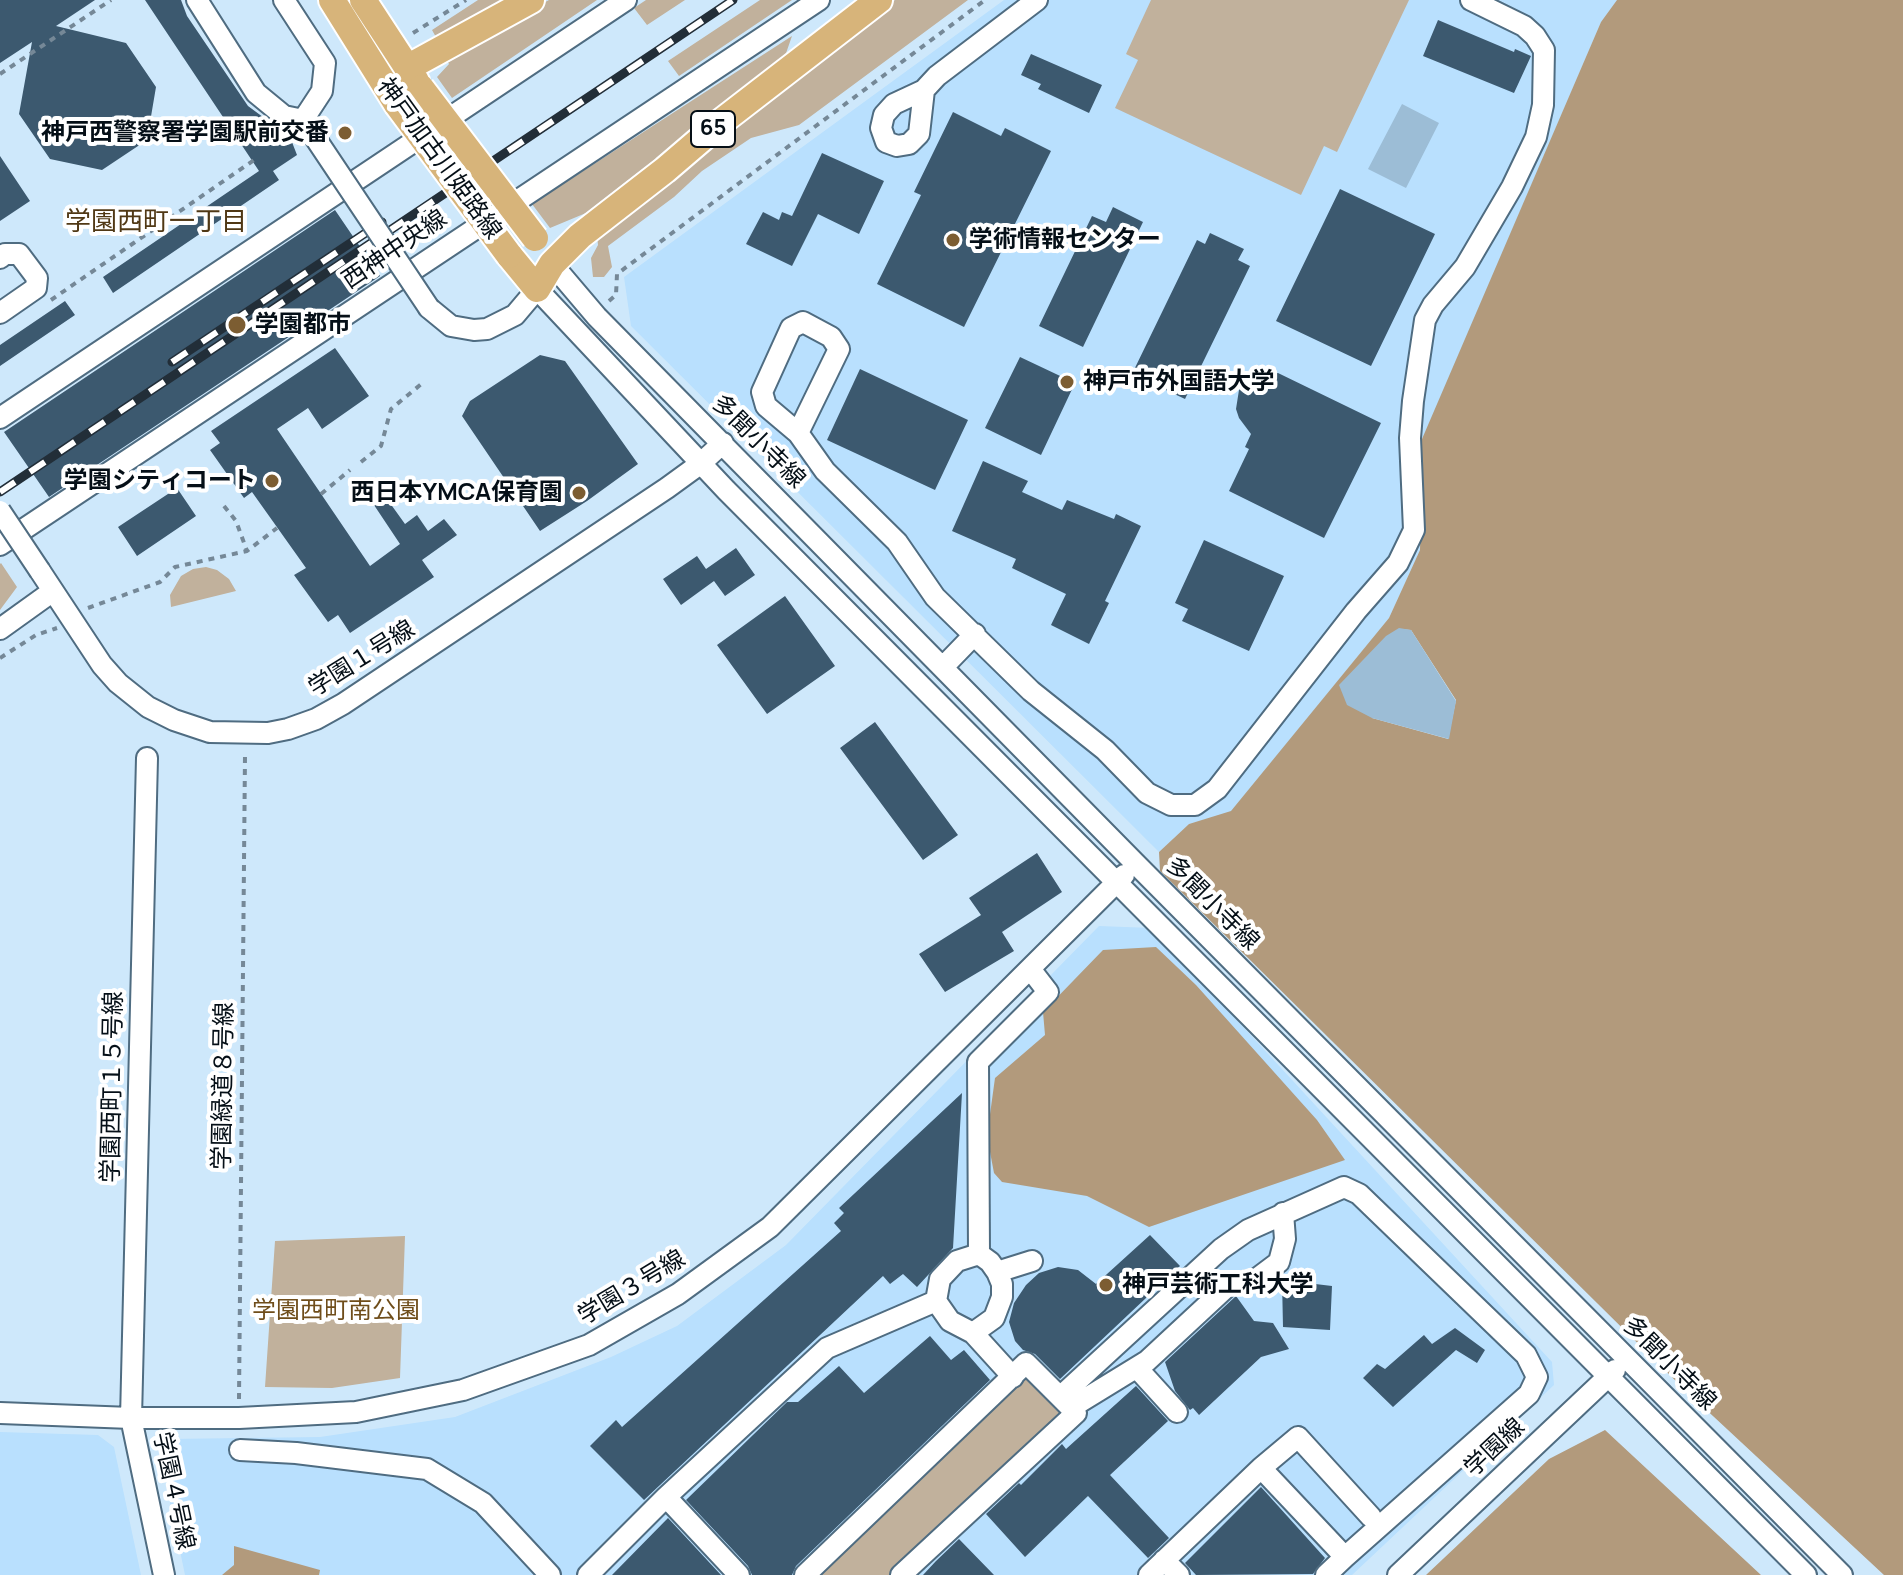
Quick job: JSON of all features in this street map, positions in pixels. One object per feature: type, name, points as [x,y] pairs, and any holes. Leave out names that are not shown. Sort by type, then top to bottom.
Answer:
[{"type":"main road","name":"神戸加古川姫路線","points":[[332,0],[397,104],[537,289]]},
{"type":"main road","name":"神戸加古川姫路線","points":[[363,0],[414,78],[552,264]]},
{"type":"main road","name":"神戸加古川姫路線","points":[[414,78],[531,0]]},
{"type":"main road","name":"65","points":[[537,289],[552,264],[580,236],[879,0]]},
{"type":"main road","points":[[397,104],[414,78]]},
{"type":"street","points":[[197,0],[256,93],[284,116],[308,128],[429,308],[451,326],[487,329],[515,315],[537,289],[700,464],[1806,1575]]},
{"type":"street","points":[[284,0],[325,63],[322,91],[308,128]]},
{"type":"street","points":[[0,418],[626,0]]},
{"type":"street","name":"西神中央線","points":[[0,545],[819,0]]},
{"type":"street","points":[[924,90],[937,76],[1037,0]]},
{"type":"street","points":[[798,433],[839,349],[831,337],[803,322],[791,328],[762,392],[766,406],[798,433],[825,471],[897,542],[935,597],[1031,691],[1105,750],[1147,793],[1171,805],[1195,805],[1217,789],[1356,611],[1398,563],[1414,530],[1410,438],[1425,320],[1433,305],[1465,267],[1512,187],[1536,137],[1543,105],[1544,50],[1535,36],[1524,26],[1471,0]]},
{"type":"street","points":[[0,258],[5,254],[19,254],[37,278],[36,288],[0,313]]},
{"type":"street","name":"多聞小寺線","points":[[552,264],[597,317],[1842,1575]]},
{"type":"street","name":"学園１号線","points":[[0,511],[102,665],[118,683],[148,707],[210,732],[245,734],[278,731],[316,719],[343,704],[700,464],[723,443]]},
{"type":"street","points":[[0,629],[53,591]]},
{"type":"street","points":[[944,666],[975,634]]},
{"type":"street","name":"学園西町１５号線","points":[[131,1418],[147,758]]},
{"type":"street","name":"学園３号線","points":[[0,1413],[239,1418],[356,1412],[463,1390],[589,1345],[678,1294],[770,1227],[1031,970],[1134,862]]},
{"type":"street","points":[[979,1254],[978,1062],[1048,992],[1031,970]]},
{"type":"street","points":[[1066,1401],[1221,1249],[1248,1230],[1344,1187],[1359,1194],[1526,1355],[1537,1377],[1529,1394],[1326,1575]]},
{"type":"street","points":[[1192,1277],[1230,1284],[1255,1280],[1279,1262],[1285,1239],[1283,1213]]},
{"type":"street","points":[[973,1333],[994,1318],[1002,1297],[1002,1284],[997,1272],[979,1254]]},
{"type":"street","points":[[979,1254],[957,1261],[940,1279],[936,1301],[950,1321],[973,1333],[1013,1377]]},
{"type":"street","points":[[997,1272],[1032,1261]]},
{"type":"street","points":[[1066,1401],[1147,1361],[1230,1284]]},
{"type":"street","points":[[594,1568],[827,1348],[936,1301]]},
{"type":"street","name":"学園線","points":[[1398,1575],[1627,1359]]},
{"type":"street","points":[[805,1575],[1026,1363],[1076,1413],[901,1575]]},
{"type":"street","points":[[1137,1368],[1177,1412]]},
{"type":"street","name":"学園４号線","points":[[131,1418],[164,1575]]},
{"type":"street","points":[[1149,1575],[1298,1437],[1371,1517]]},
{"type":"street","points":[[240,1450],[296,1453],[427,1469],[483,1503],[546,1569]]},
{"type":"street","points":[[1261,1468],[1345,1557]]},
{"type":"street","points":[[666,1497],[739,1575]]},
{"type":"street","points":[[1164,1560],[1179,1575]]},
{"type":"path","points":[[0,74],[111,0]]},
{"type":"path","points":[[413,33],[466,0]]},
{"type":"path","points":[[609,301],[616,295],[617,274],[985,0]]},
{"type":"path","points":[[50,301],[257,158]]},
{"type":"path","points":[[75,284],[79,289]]},
{"type":"path","points":[[361,462],[381,446],[391,409],[425,381]]},
{"type":"path","points":[[321,494],[350,470]]},
{"type":"path","points":[[224,506],[236,521],[247,551]]},
{"type":"path","points":[[90,607],[160,582],[175,567],[247,551],[277,528]]},
{"type":"path","points":[[0,658],[36,635],[53,631]]},
{"type":"path","name":"学園緑道８号線","points":[[239,1418],[245,755]]},
{"type":"shaded area","name":"神戸市外国語大学","points":[[1004,0],[1617,0],[1601,22],[1423,439],[1420,550],[1389,618],[1231,812],[1189,824],[1159,852],[631,326],[624,277]]},
{"type":"shaded area","points":[[1617,0],[1903,0],[1903,1575],[1884,1575],[1685,1390],[1160,871],[1159,852],[1189,824],[1231,811],[1389,618],[1420,550],[1422,439],[1601,22]],"holes":[[[1399,629],[1411,630],[1456,700],[1448,739],[1372,718]]]},
{"type":"shaded area","points":[[1402,104],[1439,123],[1406,188],[1368,169]]},
{"type":"shaded area","points":[[1399,628],[1411,630],[1456,701],[1449,739],[1372,718],[1347,705],[1339,685],[1386,636]]},
{"type":"shaded area","name":"神戸芸術工科大学","points":[[1099,926],[1152,928],[1552,1362],[1554,1385],[1352,1575],[185,1575],[158,1445],[167,1439],[320,1437],[455,1417],[611,1357],[677,1326],[786,1245]]},
{"type":"shaded area","points":[[1156,947],[1196,985],[1317,1120],[1345,1160],[1149,1227],[1087,1196],[1002,1182],[994,1173],[987,1136],[995,1078],[1045,1035],[1043,1012],[1103,950]]},
{"type":"shaded area","points":[[1605,1430],[1761,1575],[1426,1575],[1549,1459]]},
{"type":"shaded area","points":[[0,1432],[98,1435],[114,1447],[141,1575],[0,1575]]},
{"type":"shaded area","points":[[234,1546],[320,1570],[319,1575],[222,1575],[234,1565]]},
{"type":"green space","points":[[478,0],[505,0],[437,39],[432,30]]},
{"type":"green space","points":[[549,0],[597,0],[452,98],[437,77],[449,64],[445,57]]},
{"type":"green space","points":[[646,0],[685,0],[647,25],[634,8]]},
{"type":"green space","points":[[760,0],[792,0],[679,76],[668,61]]},
{"type":"green space","points":[[895,0],[968,0],[799,125],[751,138],[702,171],[674,197],[608,246],[612,267],[604,277],[593,277],[591,258],[598,245],[597,235],[699,149]]},
{"type":"green space","points":[[1151,0],[1409,0],[1337,152],[1324,146],[1301,195],[1115,108],[1138,60],[1126,54]]},
{"type":"green space","points":[[792,36],[784,59],[586,213],[550,228],[532,204]]},
{"type":"green space","points":[[0,564],[17,587],[0,610]]},
{"type":"green space","points":[[206,567],[217,570],[229,579],[236,591],[171,607],[170,595],[181,576],[193,569]]},
{"type":"green space","name":"学園西町南公園","points":[[405,1236],[400,1378],[332,1388],[265,1387],[275,1241]]},
{"type":"green space","points":[[1026,1363],[1076,1413],[901,1575],[807,1575]]},
{"type":"building","points":[[0,0],[95,0],[56,26],[126,43],[156,87],[147,140],[102,170],[50,159],[19,114],[32,42],[0,63]]},
{"type":"building","points":[[145,0],[181,0],[187,16],[248,106],[290,137],[297,155],[273,171],[279,180],[113,293],[103,277],[259,171]]},
{"type":"building","points":[[1438,20],[1514,52],[1515,49],[1531,56],[1514,93],[1423,56]]},
{"type":"building","points":[[1031,54],[1102,85],[1089,113],[1038,89],[1041,84],[1021,75]]},
{"type":"building","name":"学術情報センター","points":[[953,112],[1001,136],[1005,128],[1051,151],[964,327],[877,284],[921,195],[914,192]]},
{"type":"building","points":[[822,153],[884,181],[859,234],[818,214],[792,266],[746,244],[763,212],[779,220],[782,212],[792,216]]},
{"type":"building","points":[[0,156],[30,201],[0,221]]},
{"type":"building","points":[[1340,189],[1435,234],[1371,366],[1276,321]]},
{"type":"building","points":[[1113,207],[1143,222],[1083,347],[1039,326],[1092,216],[1106,222]]},
{"type":"building","points":[[335,210],[380,276],[49,497],[4,432]]},
{"type":"building","points":[[1210,233],[1244,249],[1238,260],[1250,266],[1185,399],[1132,374],[1197,240],[1205,244]]},
{"type":"building","points":[[65,301],[75,315],[0,366],[0,345]]},
{"type":"building","name":"学園シティコート","points":[[335,348],[369,396],[322,429],[308,408],[277,429],[370,566],[400,544],[366,493],[377,485],[405,524],[417,515],[428,531],[444,519],[457,535],[422,560],[434,577],[350,633],[338,615],[328,622],[294,575],[306,568],[252,492],[244,498],[210,450],[220,443],[211,431]]},
{"type":"building","points":[[540,355],[565,361],[638,464],[540,531],[462,416],[470,401]]},
{"type":"building","points":[[1020,357],[1075,383],[1041,455],[985,428]]},
{"type":"building","points":[[860,369],[968,420],[935,490],[827,440]]},
{"type":"building","points":[[1278,373],[1381,423],[1324,538],[1229,491],[1249,449],[1245,447],[1251,434],[1236,409],[1239,390],[1252,377]]},
{"type":"building","points":[[983,461],[1028,481],[1022,492],[1062,510],[1067,500],[1114,519],[1116,514],[1141,526],[1105,601],[1109,603],[1089,644],[1051,625],[1066,594],[1012,568],[1016,559],[952,531]]},
{"type":"building","points":[[177,488],[196,516],[137,556],[118,527]]},
{"type":"building","points":[[1204,540],[1284,576],[1249,651],[1182,621],[1188,609],[1175,603]]},
{"type":"building","points":[[736,548],[755,575],[725,596],[714,581],[681,605],[663,579],[697,556],[706,569]]},
{"type":"building","points":[[785,596],[835,666],[767,714],[717,645]]},
{"type":"building","points":[[875,722],[958,835],[923,860],[840,748]]},
{"type":"building","points":[[1037,853],[1062,892],[1002,932],[1014,951],[945,992],[919,954],[981,915],[969,898]]},
{"type":"building","points":[[962,1093],[953,1248],[917,1287],[903,1274],[890,1284],[883,1276],[644,1500],[590,1446],[616,1420],[622,1427],[841,1231],[834,1223],[844,1213],[839,1208]]},
{"type":"building","points":[[1150,1235],[1180,1266],[1060,1379],[1035,1354],[1023,1350],[1015,1341],[1009,1322],[1014,1303],[1039,1273],[1058,1267],[1078,1270],[1096,1284]]},
{"type":"building","points":[[1282,1280],[1332,1286],[1330,1330],[1283,1327]]},
{"type":"building","points":[[1236,1296],[1254,1321],[1273,1323],[1289,1349],[1261,1357],[1199,1415],[1193,1408],[1190,1410],[1175,1391],[1165,1362]]},
{"type":"building","points":[[1455,1328],[1485,1350],[1477,1363],[1456,1350],[1393,1407],[1363,1378],[1377,1364],[1385,1369],[1424,1335],[1432,1344]]},
{"type":"building","points":[[930,1336],[951,1360],[964,1350],[990,1380],[796,1566],[792,1575],[752,1575],[748,1566],[686,1500],[787,1402],[798,1402],[839,1366],[864,1393]]},
{"type":"building","points":[[1136,1386],[1168,1421],[1110,1475],[1169,1538],[1148,1558],[1088,1496],[1025,1557],[986,1514],[1062,1444],[1066,1449]]},
{"type":"building","points":[[1261,1487],[1325,1558],[1313,1574],[1196,1575],[1185,1563]]},
{"type":"building","points":[[668,1518],[721,1575],[612,1575]]},
{"type":"building","points":[[959,1539],[994,1575],[923,1575],[936,1561]]},
{"type":"railway","points":[[0,492],[733,0]]},
{"type":"railway","points":[[172,362],[382,222]]},
{"type":"place","name":"神戸西警察署学園駅前交番","points":[[345,133]]},
{"type":"place","name":"学術情報センター","points":[[953,240]]},
{"type":"place","name":"学園都市","points":[[237,325]]},
{"type":"place","name":"神戸市外国語大学","points":[[1067,382]]},
{"type":"place","name":"学園シティコート","points":[[272,481]]},
{"type":"place","name":"西日本YMCA保育園","points":[[579,493]]},
{"type":"place","name":"神戸芸術工科大学","points":[[1106,1285]]},
{"type":"district","name":"学園西町一丁目","points":[[156,223]]}]
